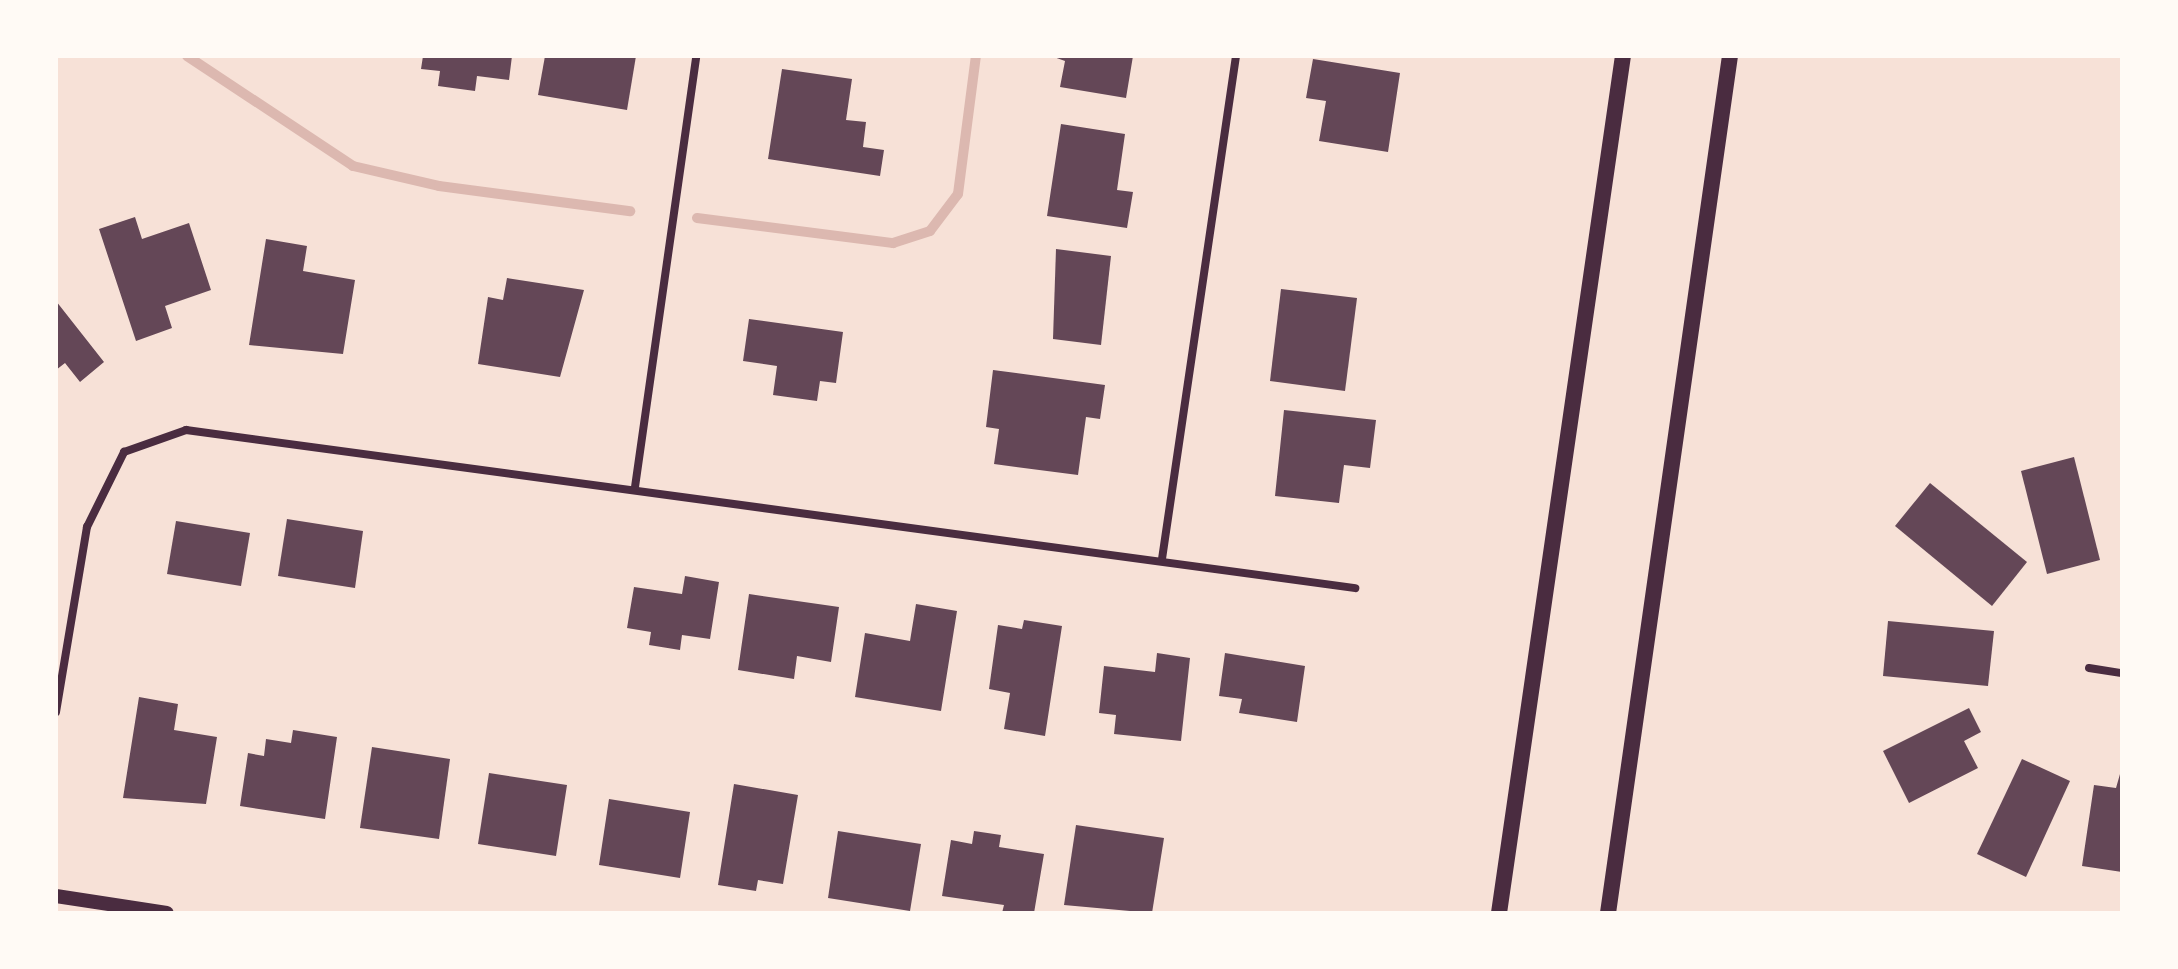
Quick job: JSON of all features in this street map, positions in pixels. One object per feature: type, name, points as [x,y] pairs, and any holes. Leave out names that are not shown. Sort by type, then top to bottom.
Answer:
[{"type":"main road","points":[[1499,913],[1623,56]]},
{"type":"main road","points":[[1608,913],[1730,56]]},
{"type":"street","points":[[635,487],[696,56]]},
{"type":"street","points":[[1162,559],[1236,56]]},
{"type":"street","points":[[56,712],[87,527],[124,452],[186,430],[635,487],[1355,588]]},
{"type":"street","points":[[2089,668],[2122,673]]},
{"type":"street","points":[[56,896],[167,913]]},
{"type":"building","points":[[423,56],[512,56],[509,80],[477,76],[475,91],[438,86],[440,71],[421,69]]},
{"type":"building","points":[[545,56],[636,56],[627,110],[538,95]]},
{"type":"building","points":[[1051,56],[1133,56],[1126,98],[1060,87],[1065,61]]},
{"type":"building","points":[[1313,59],[1400,73],[1388,152],[1319,141],[1326,101],[1306,98]]},
{"type":"building","points":[[782,69],[852,79],[846,120],[866,122],[863,147],[884,150],[880,176],[768,159]]},
{"type":"building","points":[[1061,124],[1125,134],[1117,190],[1133,192],[1127,228],[1047,216]]},
{"type":"building","points":[[135,217],[142,239],[189,223],[211,290],[165,306],[172,328],[136,341],[99,229]]},
{"type":"building","points":[[266,239],[307,246],[303,271],[355,280],[343,354],[249,345]]},
{"type":"building","points":[[1056,249],[1111,256],[1101,345],[1053,339]]},
{"type":"building","points":[[507,278],[584,290],[560,377],[478,364],[488,297],[503,300]]},
{"type":"building","points":[[1281,289],[1357,298],[1345,391],[1270,381]]},
{"type":"building","points":[[56,301],[104,362],[80,382],[65,363],[56,370]]},
{"type":"building","points":[[749,319],[843,332],[836,383],[820,381],[817,401],[773,395],[777,366],[743,361]]},
{"type":"building","points":[[993,370],[1105,385],[1100,419],[1086,417],[1078,475],[994,464],[999,429],[986,427]]},
{"type":"building","points":[[1284,410],[1376,420],[1370,468],[1344,465],[1339,503],[1275,496]]},
{"type":"building","points":[[2074,457],[2100,560],[2047,574],[2021,471]]},
{"type":"building","points":[[1930,483],[2027,562],[1992,606],[1895,526]]},
{"type":"building","points":[[287,519],[363,531],[355,588],[278,576]]},
{"type":"building","points":[[176,521],[250,533],[241,586],[167,574]]},
{"type":"building","points":[[685,576],[719,582],[710,639],[682,635],[680,650],[649,645],[651,632],[627,628],[634,587],[682,594]]},
{"type":"building","points":[[749,594],[839,607],[831,662],[797,656],[794,679],[738,670]]},
{"type":"building","points":[[916,604],[957,611],[941,711],[855,697],[865,633],[910,641]]},
{"type":"building","points":[[1024,620],[1062,626],[1045,736],[1004,729],[1010,693],[989,689],[998,625],[1022,629]]},
{"type":"building","points":[[1888,621],[1994,631],[1988,686],[1883,676]]},
{"type":"building","points":[[1157,653],[1190,658],[1181,741],[1114,734],[1116,715],[1099,713],[1104,666],[1155,672]]},
{"type":"building","points":[[1225,653],[1305,666],[1297,722],[1239,713],[1242,699],[1219,696]]},
{"type":"building","points":[[139,697],[178,704],[174,730],[217,737],[206,804],[123,798]]},
{"type":"building","points":[[1969,708],[1981,732],[1964,741],[1978,768],[1909,803],[1883,751]]},
{"type":"building","points":[[293,730],[337,737],[325,819],[240,806],[248,753],[264,756],[266,739],[291,743]]},
{"type":"building","points":[[372,747],[450,759],[439,839],[360,828]]},
{"type":"building","points":[[2022,759],[2070,781],[2026,877],[1977,854]]},
{"type":"building","points":[[2122,767],[2122,872],[2082,866],[2094,785],[2116,788]]},
{"type":"building","points":[[489,773],[567,785],[556,856],[478,844]]},
{"type":"building","points":[[734,784],[798,795],[783,884],[758,880],[756,891],[718,885]]},
{"type":"building","points":[[609,799],[690,812],[680,878],[599,865]]},
{"type":"building","points":[[1076,825],[1164,838],[1152,913],[1064,905]]},
{"type":"building","points":[[838,831],[921,844],[910,911],[828,898]]},
{"type":"building","points":[[974,831],[1001,835],[999,847],[1044,854],[1034,913],[1002,913],[1004,905],[942,896],[951,840],[972,844]]},
{"type":"waterway","points":[[187,56],[353,166],[439,186],[630,211]]},
{"type":"waterway","points":[[697,218],[893,243],[930,231],[958,194],[976,56]]}]
